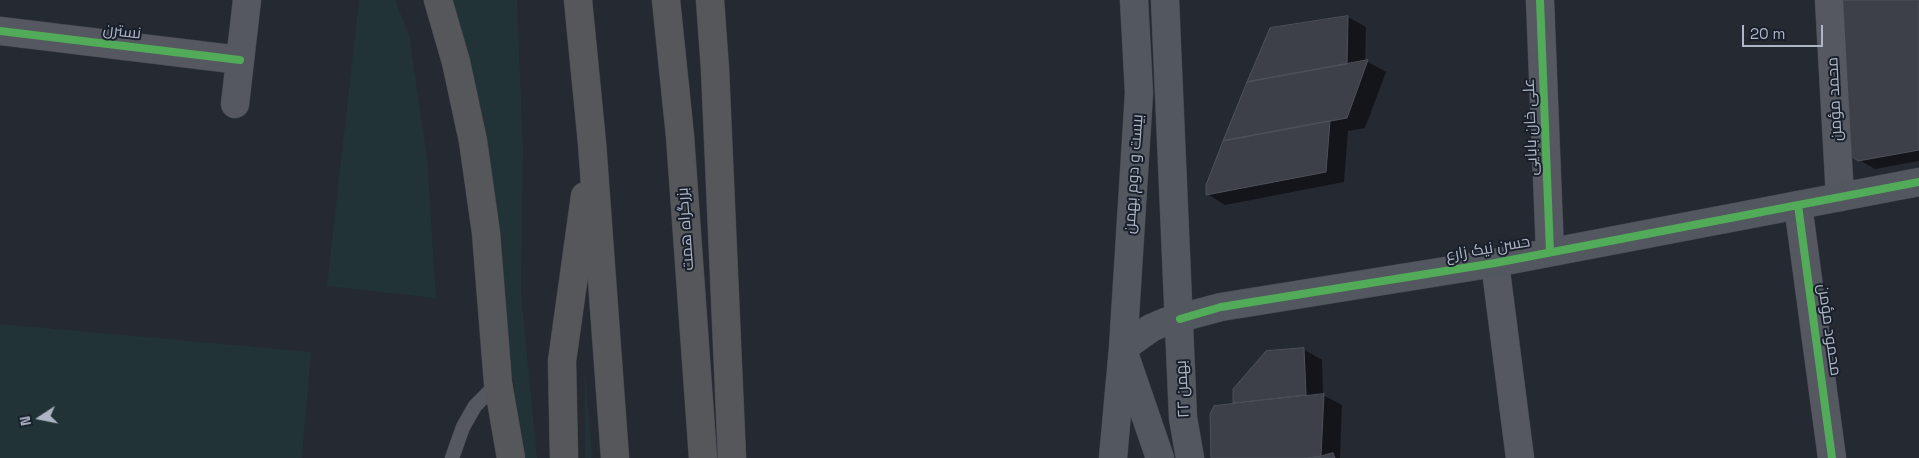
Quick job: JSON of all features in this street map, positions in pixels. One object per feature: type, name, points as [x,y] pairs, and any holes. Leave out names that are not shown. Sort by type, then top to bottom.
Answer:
[{"type":"highway","points":[[438,0],[456,62],[473,141],[486,233],[498,383],[511,458]]},
{"type":"highway","points":[[578,0],[592,143],[615,458]]},
{"type":"highway","name":"بزرگراه همت","points":[[666,0],[680,136],[702,458]]},
{"type":"highway","points":[[680,136],[684,0]]},
{"type":"highway","points":[[710,0],[715,69],[732,456]]},
{"type":"highway","points":[[715,69],[725,0]]},
{"type":"highway","points":[[564,458],[562,361],[592,143]]},
{"type":"highway","points":[[692,309],[732,456]]},
{"type":"main road","name":"بیست و دوم بهمن","points":[[1113,458],[1123,348],[1139,93],[1134,0]]},
{"type":"main road","name":"بیست و دوم بهمن","points":[[1165,0],[1180,320]]},
{"type":"main road","name":"حسن نیک زارع","points":[[1123,348],[1151,328],[1221,307],[1495,263],[1919,182]]},
{"type":"main road","name":"۲۲ بهمن","points":[[1180,320],[1183,418],[1190,458]]},
{"type":"main road","points":[[1123,348],[1160,458]]},
{"type":"street","points":[[235,104],[246,0]]},
{"type":"street","name":"علی خان بابایی","points":[[1540,0],[1550,252]]},
{"type":"street","name":"محمد مؤمن","points":[[1829,0],[1840,197]]},
{"type":"street","name":"نسترن","points":[[0,31],[240,60]]},
{"type":"street","name":"محمود مؤمن","points":[[1798,205],[1832,458]]},
{"type":"street","points":[[1495,263],[1520,458]]},
{"type":"lane","points":[[452,458],[463,427],[475,406],[498,383]]},
{"type":"shaded area","points":[[359,0],[395,0],[409,35],[427,158],[436,298],[327,286]]},
{"type":"shaded area","points":[[448,0],[517,0],[523,151],[521,293],[537,458],[526,458],[512,375],[503,278]]},
{"type":"shaded area","points":[[0,324],[311,352],[302,458],[0,458]]},
{"type":"shaded area","points":[[585,368],[592,458],[585,458]]},
{"type":"building","points":[[1836,0],[1919,0],[1919,150],[1858,161],[1842,149]]},
{"type":"building","points":[[1348,16],[1347,64],[1247,82],[1270,28]]},
{"type":"building","points":[[1368,60],[1347,118],[1223,141],[1247,82]]},
{"type":"building","points":[[1330,121],[1326,172],[1206,195],[1206,185],[1223,141]]},
{"type":"building","points":[[1304,348],[1306,395],[1233,403],[1233,389],[1266,351]]},
{"type":"building","points":[[1324,394],[1321,456],[1308,458],[1211,458],[1210,414],[1214,406]]},
{"type":"building","points":[[1333,453],[1335,458],[1308,458],[1321,456]]},
{"type":"cycle path","points":[[1540,0],[1550,252]]},
{"type":"cycle path","points":[[0,31],[240,60]]},
{"type":"cycle path","points":[[1180,319],[1221,307],[1495,263],[1919,182]]},
{"type":"cycle path","points":[[1798,205],[1832,458]]}]
